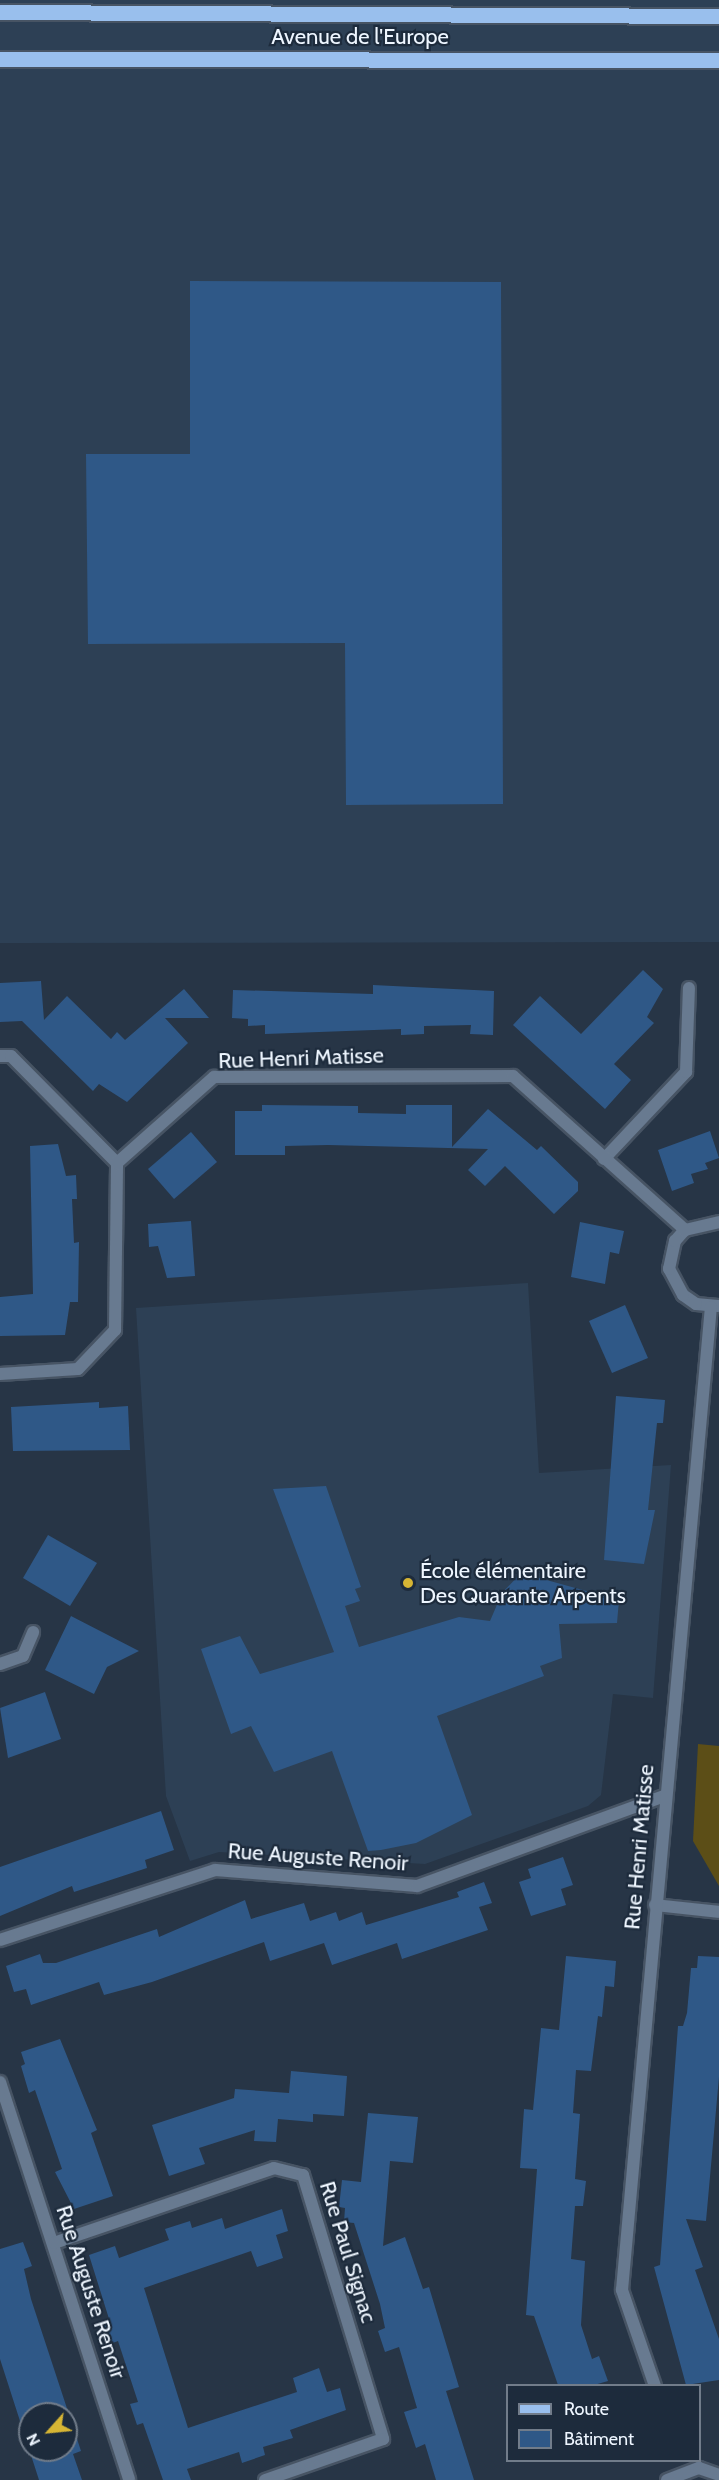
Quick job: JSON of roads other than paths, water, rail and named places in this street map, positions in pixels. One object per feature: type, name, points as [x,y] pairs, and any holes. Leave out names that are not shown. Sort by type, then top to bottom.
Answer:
[{"type":"main road","name":"Avenue de l'Europe","points":[[0,12],[719,16]]},
{"type":"main road","name":"Avenue de l'Europe","points":[[0,59],[719,60]]},
{"type":"street","points":[[604,1159],[686,1072],[689,988]]},
{"type":"street","points":[[0,1056],[11,1056],[117,1163],[115,1330],[78,1369],[0,1374]]},
{"type":"street","name":"Rue Henri Matisse","points":[[117,1163],[214,1077],[513,1076],[685,1230]]},
{"type":"street","points":[[715,1307],[696,1304],[673,1283],[670,1254],[685,1230],[719,1222]]},
{"type":"street","name":"Rue Henri Matisse","points":[[654,2384],[622,2290],[664,1796],[715,1307]]},
{"type":"street","points":[[0,1664],[23,1656],[33,1632]]},
{"type":"street","name":"Rue Auguste Renoir","points":[[0,1940],[215,1870],[417,1886],[664,1796]]},
{"type":"street","points":[[655,1905],[719,1912]]},
{"type":"street","name":"Rue Auguste Renoir","points":[[0,2082],[54,2242],[129,2480]]},
{"type":"street","name":"Rue Paul Signac","points":[[54,2242],[274,2168],[303,2175],[383,2439],[265,2480]]},
{"type":"street","points":[[667,2480],[681,2465],[719,2475]]},
{"type":"place","name":"École élémentaire Des Quarante Arpents","points":[[408,1583]]}]
